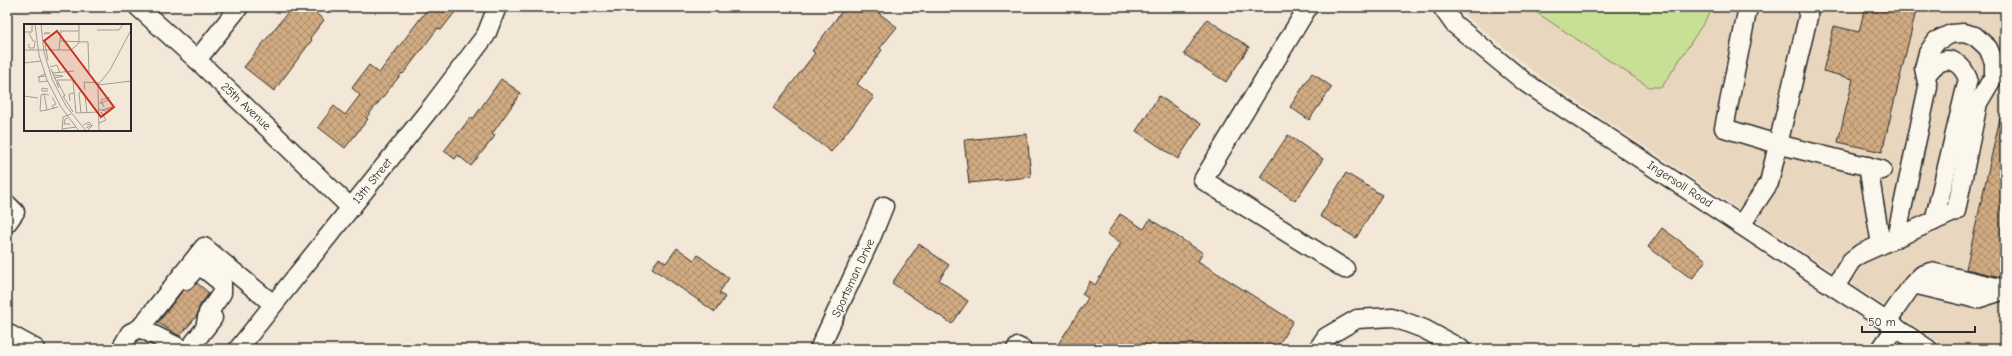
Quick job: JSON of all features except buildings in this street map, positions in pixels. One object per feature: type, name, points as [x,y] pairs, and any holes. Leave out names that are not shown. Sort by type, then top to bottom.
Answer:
[{"type":"street","name":"25th Avenue","points":[[138,7],[197,60],[351,208]]},
{"type":"street","points":[[197,60],[239,7]]},
{"type":"street","name":"13th Street","points":[[238,349],[272,304],[424,117],[486,35],[497,7]]},
{"type":"street","points":[[1308,7],[1203,180],[1345,269]]},
{"type":"street","name":"Ingersoll Road","points":[[1442,7],[1454,24],[1526,83],[1928,349]]},
{"type":"street","points":[[1748,7],[1724,128],[1777,144],[1875,168],[1888,241]]},
{"type":"street","points":[[1740,224],[1769,183],[1808,12]]},
{"type":"street","points":[[1835,287],[1851,261],[1860,254],[1956,211],[1978,103],[1994,76],[1994,62],[1988,48],[1975,36],[1963,33],[1951,34],[1936,41],[1928,52],[1924,68],[1928,87],[1888,241]]},
{"type":"street","points":[[1926,75],[1937,63],[1955,61],[1964,68],[1968,78],[1934,221]]},
{"type":"street","points":[[7,204],[15,212],[7,223]]},
{"type":"street","name":"Sportsman Drive","points":[[819,349],[871,238],[884,206]]},
{"type":"street","points":[[121,349],[130,333],[140,328],[204,247],[272,304]]},
{"type":"street","points":[[163,298],[171,298],[194,270],[202,267],[222,283],[222,293],[208,313],[205,328]]},
{"type":"street","points":[[1881,349],[1891,324],[1913,284],[1922,275],[1931,272],[2005,290]]},
{"type":"street","points":[[189,349],[242,280]]},
{"type":"street","points":[[1318,349],[1326,337],[1357,319],[1392,317],[1424,329],[1461,349]]},
{"type":"street","points":[[140,328],[182,349]]},
{"type":"street","points":[[7,333],[36,349]]},
{"type":"street","points":[[1016,349],[1018,347],[1022,349]]},
{"type":"shaded area","points":[[1455,7],[2005,7],[2005,349],[1949,349],[1539,76]]},
{"type":"green space","points":[[1528,7],[1714,7],[1662,87],[1649,87]]}]
